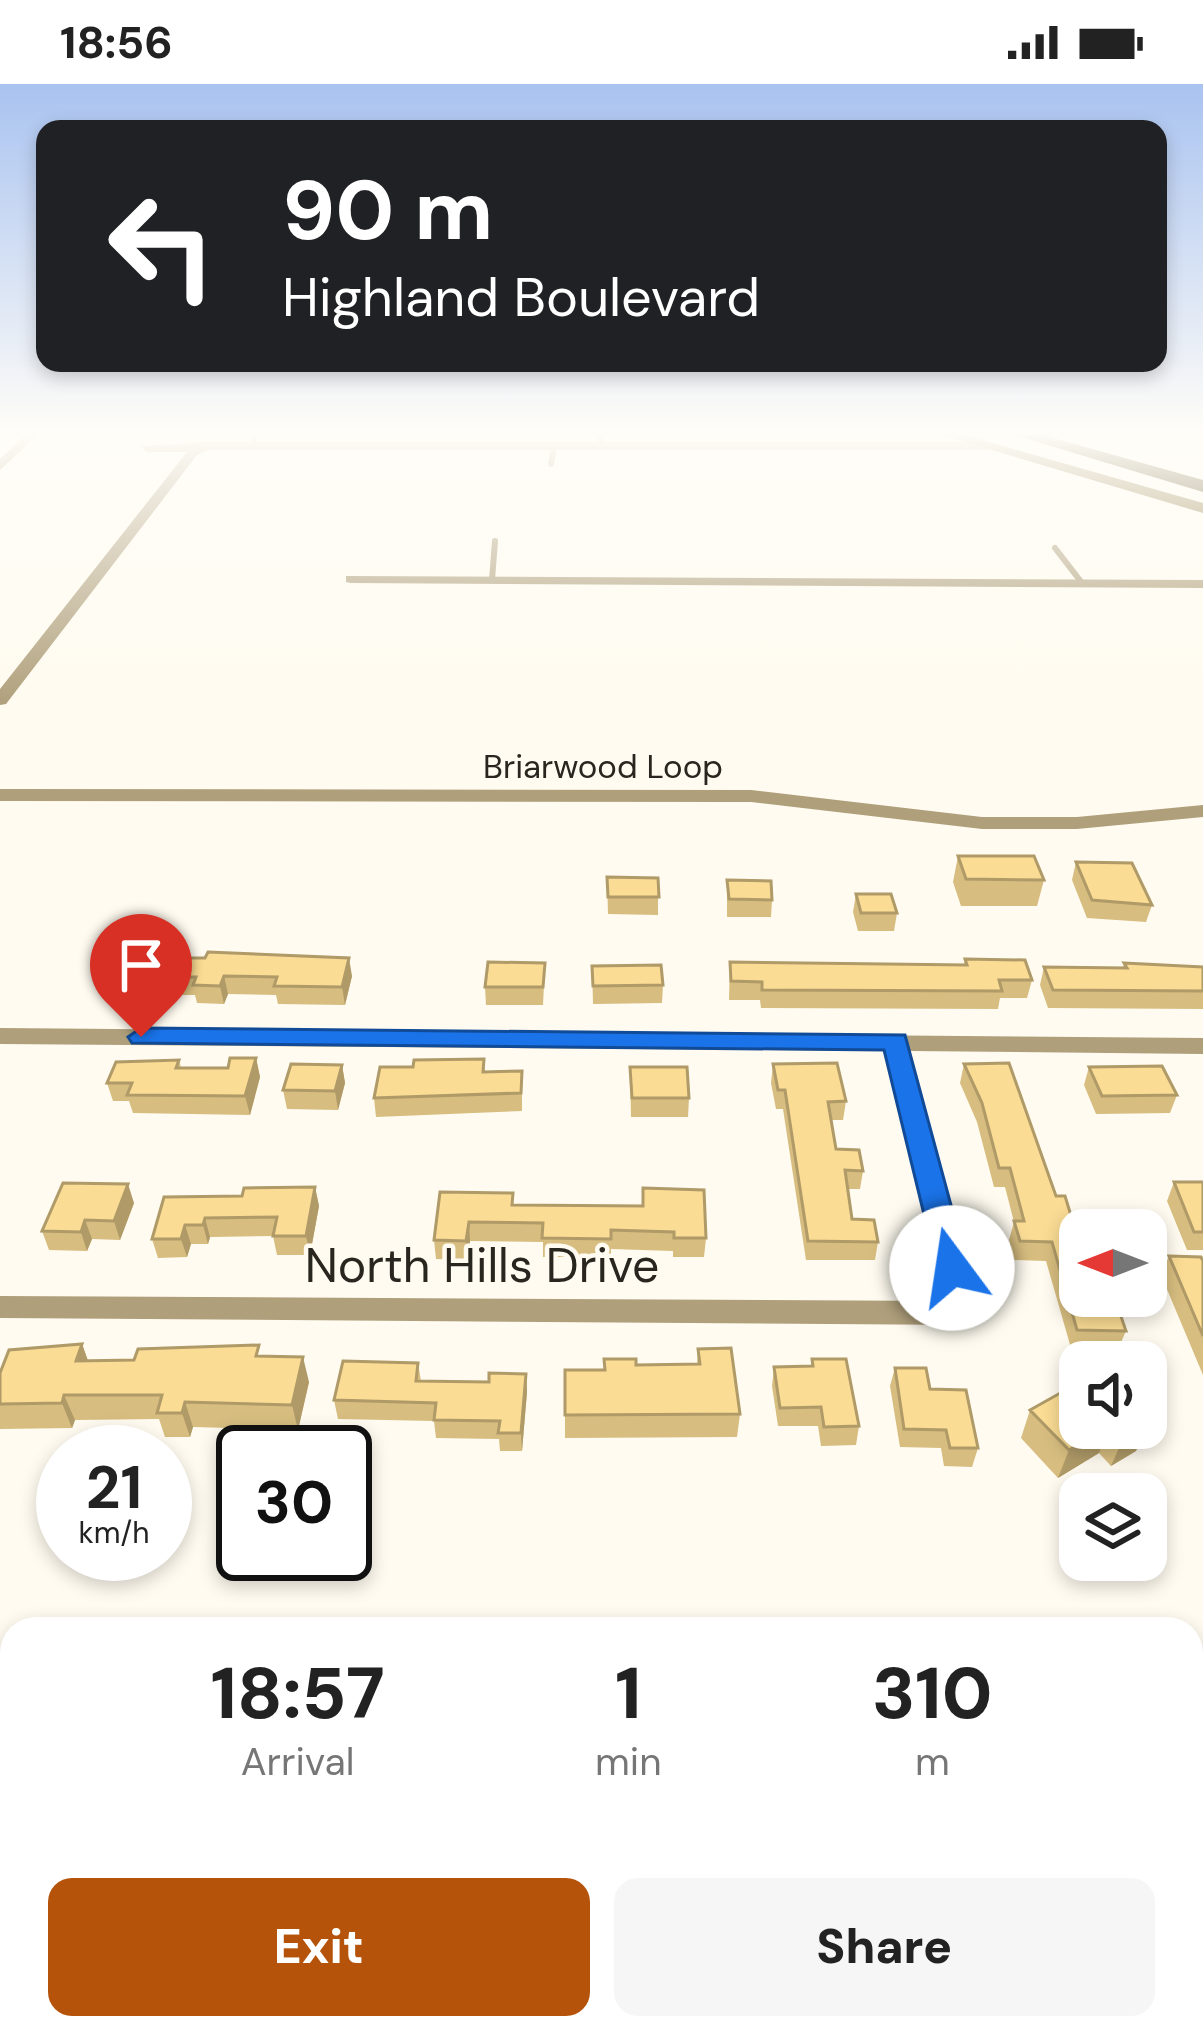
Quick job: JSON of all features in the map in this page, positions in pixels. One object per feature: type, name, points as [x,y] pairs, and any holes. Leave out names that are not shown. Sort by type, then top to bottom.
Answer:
[{"type":"street","points":[[0,700],[138,525]]},
{"type":"street","points":[[352,579],[1203,584]]},
{"type":"street","name":"Briarwood Loop","points":[[0,794],[752,796],[982,823],[1077,824],[1203,812]]},
{"type":"street","points":[[0,1036],[1202,1047]]},
{"type":"street","name":"North Hills Drive","points":[[0,1307],[964,1312],[896,1041]]},
{"type":"lane","points":[[492,580],[495,542]]},
{"type":"lane","points":[[1055,548],[1082,583]]},
{"type":"building","points":[[958,856],[1034,856],[1044,880],[966,879]]},
{"type":"building","points":[[1076,862],[1132,863],[1152,905],[1092,900]]},
{"type":"building","points":[[607,877],[658,878],[659,897],[608,897]]},
{"type":"building","points":[[727,880],[771,881],[772,900],[729,899]]},
{"type":"building","points":[[856,894],[891,894],[897,913],[861,913]]},
{"type":"building","points":[[208,952],[349,958],[342,987],[274,986],[277,977],[224,976],[220,986],[193,985],[196,977],[168,977],[176,958],[205,958]]},
{"type":"building","points":[[965,959],[1025,960],[1032,980],[999,980],[1002,991],[762,990],[762,982],[731,981],[730,962],[967,965]]},
{"type":"building","points":[[488,962],[545,963],[543,987],[485,987]]},
{"type":"building","points":[[1124,963],[1203,967],[1203,991],[1053,990],[1044,967],[1127,968]]},
{"type":"building","points":[[661,965],[663,985],[593,986],[592,966]]},
{"type":"building","points":[[230,1058],[256,1058],[245,1096],[127,1095],[132,1083],[107,1083],[116,1062],[179,1060],[176,1068],[228,1068]]},
{"type":"building","points":[[484,1059],[483,1072],[522,1071],[521,1093],[374,1098],[380,1067],[413,1067],[414,1060]]},
{"type":"building","points":[[837,1063],[846,1101],[828,1102],[836,1149],[859,1150],[863,1171],[845,1170],[852,1219],[874,1220],[878,1242],[808,1241],[785,1090],[778,1090],[773,1064]]},
{"type":"building","points":[[1009,1063],[1056,1196],[1065,1196],[1069,1209],[1059,1209],[1059,1267],[1052,1242],[1020,1241],[1014,1221],[1024,1221],[1010,1168],[999,1168],[982,1103],[964,1064]]},
{"type":"building","points":[[291,1064],[342,1065],[335,1091],[283,1090]]},
{"type":"building","points":[[1162,1066],[1177,1095],[1102,1096],[1089,1067]]},
{"type":"building","points":[[630,1067],[687,1067],[689,1098],[632,1098]]},
{"type":"building","points":[[1174,1182],[1203,1182],[1203,1232],[1194,1232]]},
{"type":"building","points":[[63,1183],[128,1184],[114,1221],[85,1220],[81,1232],[42,1231]]},
{"type":"building","points":[[315,1187],[306,1236],[273,1236],[277,1217],[205,1218],[203,1225],[185,1225],[181,1239],[152,1239],[164,1197],[242,1196],[244,1188]]},
{"type":"building","points":[[643,1188],[704,1190],[706,1238],[611,1230],[611,1239],[542,1238],[543,1223],[469,1222],[466,1241],[434,1240],[440,1192],[513,1193],[512,1205],[643,1206]]},
{"type":"building","points":[[1169,1256],[1201,1257],[1203,1261],[1203,1336]]},
{"type":"building","points":[[1073,1317],[1121,1317],[1126,1331],[1077,1330]]},
{"type":"building","points":[[82,1344],[76,1361],[134,1360],[138,1349],[259,1345],[256,1356],[303,1357],[292,1405],[185,1402],[182,1413],[157,1413],[162,1395],[64,1395],[62,1403],[0,1404],[0,1373],[9,1350]]},
{"type":"building","points":[[731,1348],[740,1414],[565,1415],[565,1370],[605,1370],[604,1359],[636,1359],[636,1365],[700,1364],[698,1349]]},
{"type":"building","points":[[812,1359],[846,1359],[859,1426],[824,1427],[821,1407],[780,1408],[774,1367],[813,1366]]},
{"type":"building","points":[[343,1361],[418,1363],[416,1381],[489,1382],[489,1373],[526,1374],[521,1433],[498,1433],[500,1421],[434,1420],[436,1403],[334,1400]]},
{"type":"building","points":[[895,1368],[926,1368],[930,1389],[966,1390],[978,1448],[950,1448],[946,1430],[904,1429]]},
{"type":"building","points":[[1059,1394],[1059,1440],[1030,1410]]},
{"type":"route","points":[[141,1037],[896,1041],[952,1268]]}]
